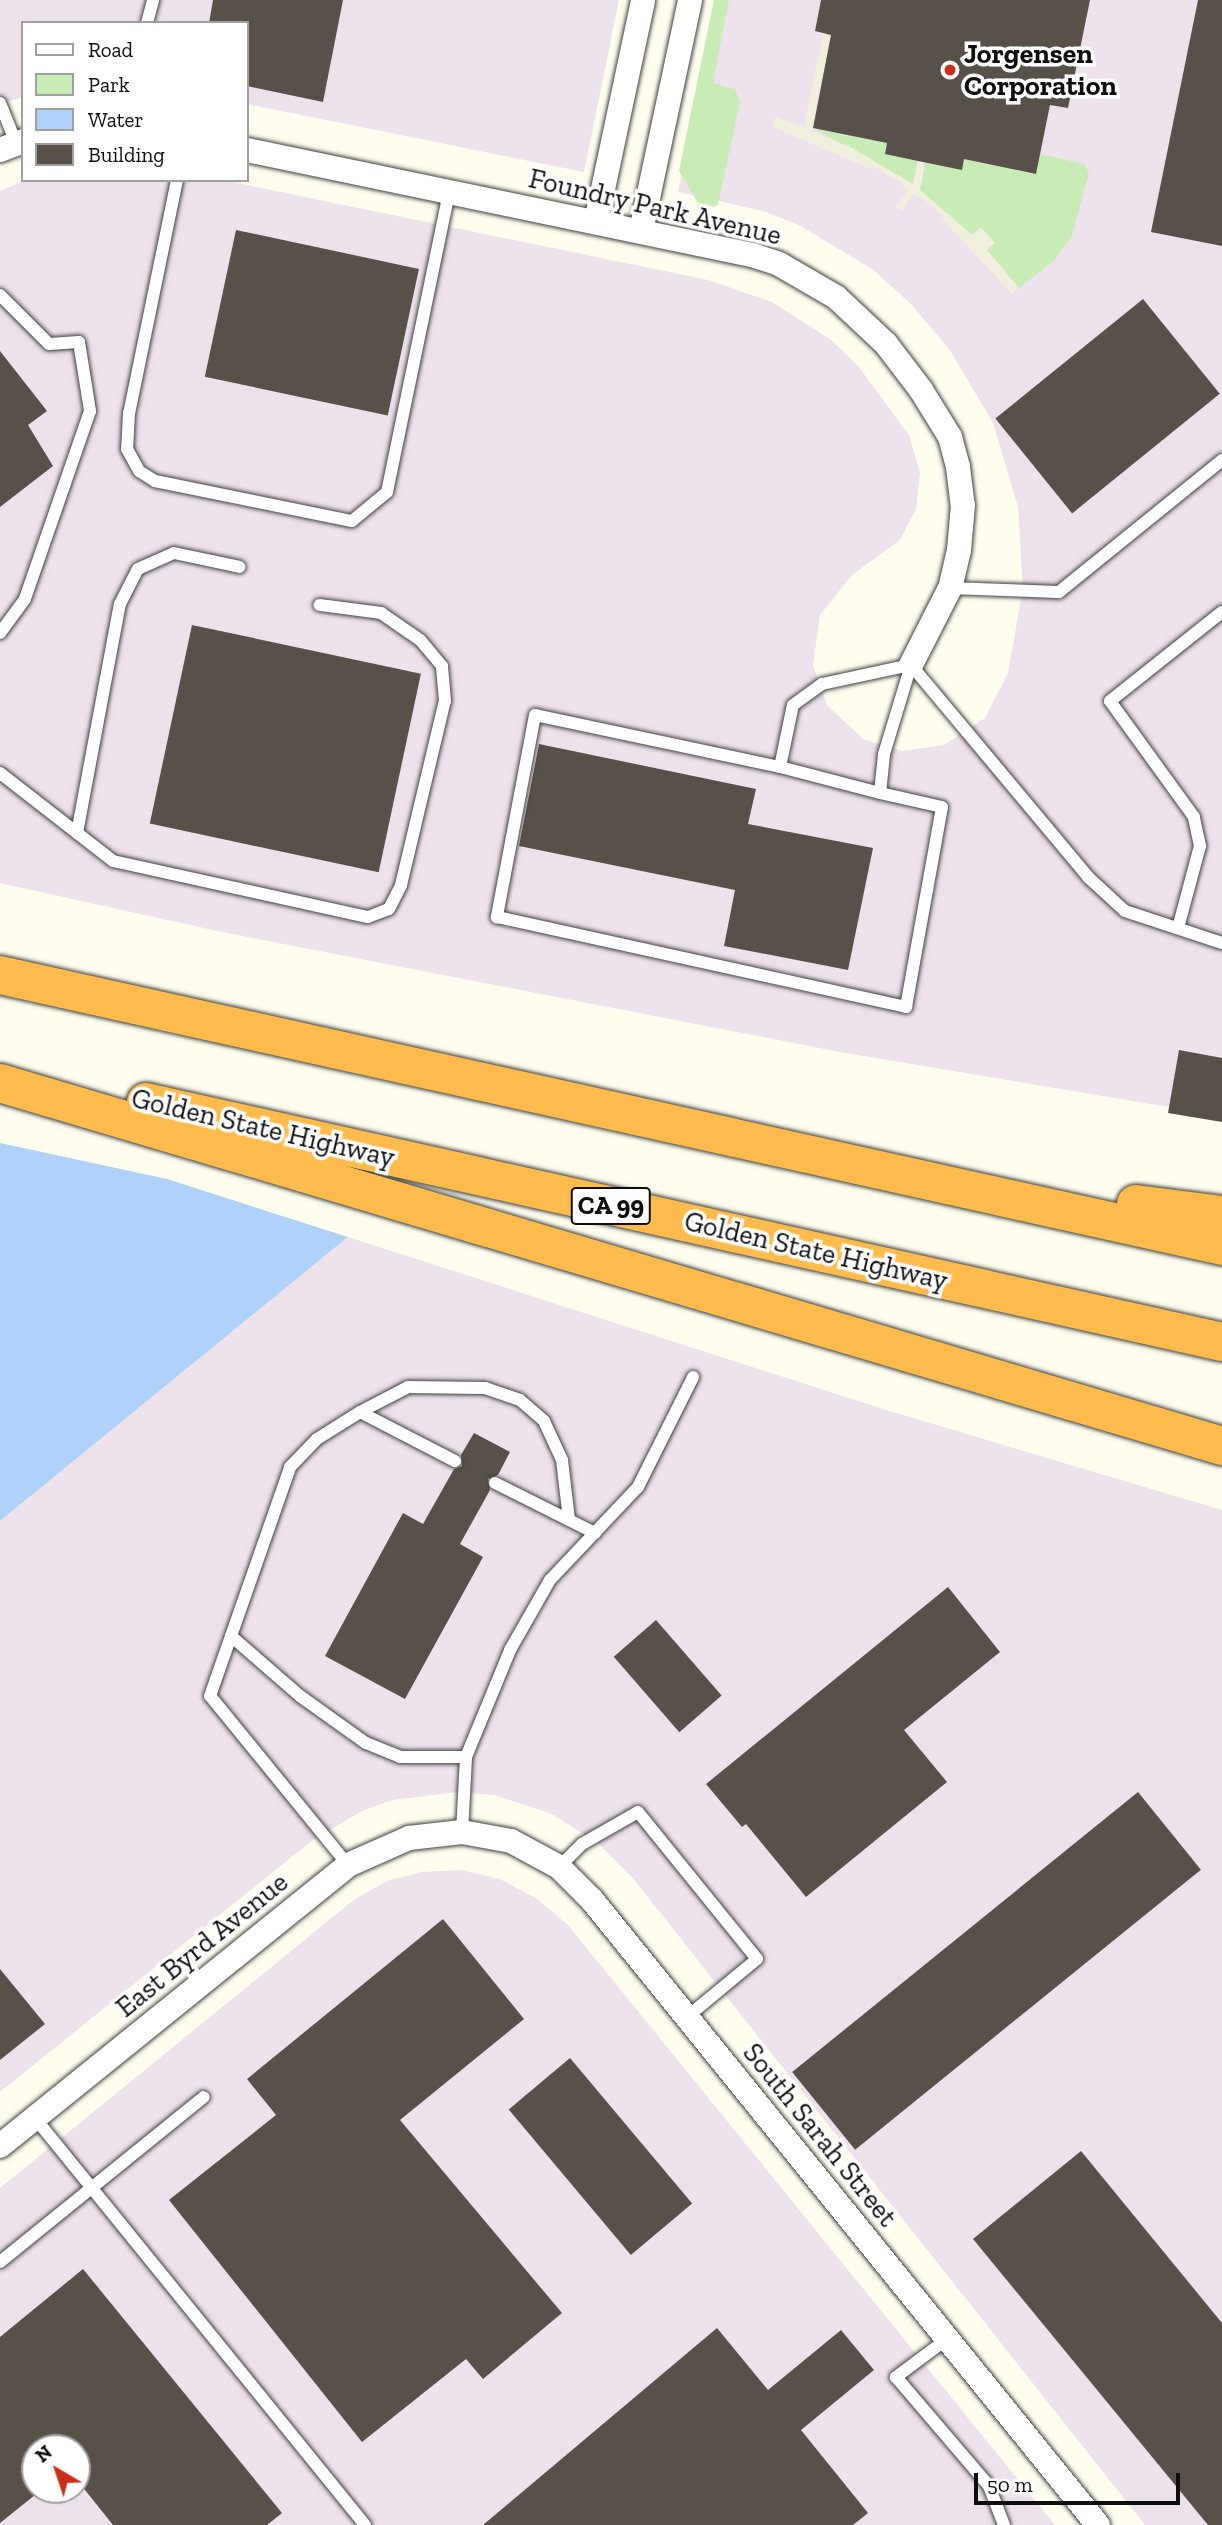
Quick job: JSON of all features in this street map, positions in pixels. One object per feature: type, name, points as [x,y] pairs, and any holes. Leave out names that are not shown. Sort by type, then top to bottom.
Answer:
[{"type":"highway","points":[[0,975],[1222,1246]]},
{"type":"highway","name":"Golden State Highway","points":[[0,1070],[1222,1342]]},
{"type":"highway","points":[[0,1083],[1222,1446]]},
{"type":"highway","points":[[915,1176],[1222,1215]]},
{"type":"street","points":[[596,222],[643,0]]},
{"type":"street","points":[[641,231],[690,0]]},
{"type":"street","name":"Foundry Park Avenue","points":[[248,150],[641,231],[779,264],[836,297],[887,344],[936,410],[950,437],[958,467],[963,505],[950,588],[911,665]]},
{"type":"street","name":"East Byrd Avenue","points":[[0,2146],[348,1865],[409,1838],[462,1832]]},
{"type":"street","name":"South Sarah Street","points":[[462,1832],[511,1841],[559,1867],[592,1900],[1098,2525]]},
{"type":"lane","points":[[148,21],[153,0]]},
{"type":"lane","points":[[0,103],[13,145]]},
{"type":"lane","points":[[177,182],[129,413],[127,449],[139,471],[155,481],[352,521],[387,492],[449,192]]},
{"type":"lane","points":[[0,295],[49,344],[79,342],[90,411],[25,599],[0,633]]},
{"type":"lane","points":[[950,588],[1059,592],[1222,460]]},
{"type":"lane","points":[[77,834],[120,604],[138,569],[174,553],[240,567]]},
{"type":"lane","points":[[0,773],[113,862],[368,917],[390,909],[401,885],[445,701],[442,666],[420,640],[381,614],[320,605]]},
{"type":"lane","points":[[1178,928],[1200,846],[1195,817],[1110,701],[1222,612]]},
{"type":"lane","points":[[780,767],[793,705],[822,684],[911,665]]},
{"type":"lane","points":[[880,793],[884,754],[911,665]]},
{"type":"lane","points":[[911,665],[1088,877],[1125,911],[1222,943]]},
{"type":"lane","points":[[535,715],[780,767],[942,807],[906,1007],[496,917],[535,715]]},
{"type":"lane","points":[[462,1832],[466,1757],[517,1638],[550,1580],[638,1487],[693,1377]]},
{"type":"lane","points":[[348,1865],[210,1696],[290,1467],[317,1439],[360,1412],[408,1387],[485,1388],[520,1400],[544,1421],[562,1460],[569,1520]]},
{"type":"lane","points":[[360,1412],[455,1461]]},
{"type":"lane","points":[[495,1483],[595,1533]]},
{"type":"lane","points":[[231,1636],[300,1696],[366,1743],[401,1757],[466,1757]]},
{"type":"lane","points":[[559,1867],[582,1844],[638,1812],[757,1959],[687,2017]]},
{"type":"lane","points":[[0,2262],[204,2096]]},
{"type":"lane","points":[[35,2118],[365,2525]]},
{"type":"lane","points":[[947,2339],[896,2377],[989,2486],[1004,2525]]},
{"type":"shaded area","points":[[0,0],[619,0],[584,172],[248,104],[248,21],[21,21],[21,98],[0,104]]},
{"type":"shaded area","points":[[717,0],[1222,0],[1222,1116],[840,1052],[222,932],[0,883],[0,191],[21,182],[233,182],[708,280],[772,302],[830,339],[858,366],[909,435],[920,473],[916,509],[900,540],[852,575],[820,615],[813,665],[827,705],[863,739],[902,751],[944,745],[985,718],[1008,673],[1023,588],[1018,507],[993,423],[950,350],[910,303],[872,269],[799,225],[763,211],[678,192]]},
{"type":"shaded area","points":[[823,33],[832,35],[812,131],[852,148],[913,184],[918,161],[925,162],[920,190],[972,235],[981,227],[995,243],[987,250],[1019,288],[1012,294],[942,219],[944,216],[922,198],[912,195],[902,212],[896,206],[907,191],[902,184],[873,166],[871,169],[773,127],[775,117],[804,126]]},
{"type":"shaded area","points":[[348,1237],[883,1409],[1222,1510],[1222,2525],[1145,2525],[632,1877],[598,1843],[550,1813],[494,1795],[458,1792],[392,1800],[362,1811],[314,1839],[0,2092],[0,1521]]},
{"type":"shaded area","points":[[461,1870],[500,1879],[537,1899],[568,1925],[1055,2525],[0,2525],[0,2188],[355,1899],[387,1881],[422,1872]]},
{"type":"green space","points":[[714,0],[729,0],[713,83],[735,89],[740,102],[718,205],[714,207],[698,203],[679,171]]},
{"type":"green space","points":[[813,128],[887,143],[885,154],[918,161],[913,184]]},
{"type":"green space","points":[[1040,154],[1084,164],[1089,173],[1072,236],[1054,261],[1019,288],[986,250],[981,227],[972,235],[920,190],[925,162],[962,169],[964,159],[1035,174]]},
{"type":"water","points":[[0,1143],[167,1179],[348,1237],[0,1521]]},
{"type":"building","points":[[213,0],[343,0],[323,102],[248,86],[248,21],[209,21]]},
{"type":"building","name":"Jorgensen Corporation","points":[[821,0],[1090,0],[1068,108],[1050,105],[1036,174],[964,159],[962,170],[918,161],[885,154],[887,143],[813,128],[831,35],[815,31]]},
{"type":"building","points":[[1198,0],[1222,0],[1222,246],[1151,232]]},
{"type":"building","points":[[236,230],[419,269],[388,416],[205,377]]},
{"type":"building","points":[[1143,299],[1220,394],[1072,513],[995,419]]},
{"type":"building","points":[[0,351],[47,411],[28,425],[53,466],[0,507]]},
{"type":"building","points":[[192,625],[421,674],[379,872],[150,824]]},
{"type":"building","points":[[539,744],[756,789],[748,824],[873,848],[848,970],[724,946],[735,890],[519,846]]},
{"type":"building","points":[[1179,1050],[1222,1058],[1222,1122],[1168,1113]]},
{"type":"building","points":[[474,1433],[510,1452],[498,1475],[488,1479],[490,1490],[460,1544],[483,1557],[405,1699],[325,1656],[403,1513],[423,1524],[454,1469],[462,1466],[461,1455]]},
{"type":"building","points":[[948,1587],[1000,1652],[904,1730],[947,1782],[806,1897],[746,1824],[742,1827],[706,1784]]},
{"type":"building","points":[[656,1620],[722,1695],[679,1732],[614,1657]]},
{"type":"building","points":[[1138,1792],[1201,1870],[855,2150],[792,2072]]},
{"type":"building","points":[[443,1919],[524,2019],[400,2120],[562,2313],[483,2379],[466,2359],[362,2442],[169,2200],[276,2115],[247,2079]]},
{"type":"building","points":[[0,1969],[45,2024],[0,2060]]},
{"type":"building","points":[[570,2058],[692,2204],[631,2255],[509,2109]]},
{"type":"building","points":[[1081,2151],[1222,2323],[1222,2525],[1208,2525],[973,2239]]},
{"type":"building","points":[[83,2269],[282,2513],[267,2525],[113,2525],[91,2498],[91,2434],[21,2434],[21,2504],[24,2504],[0,2523],[0,2337]]},
{"type":"building","points":[[717,2328],[768,2390],[841,2330],[874,2370],[801,2430],[868,2513],[853,2525],[483,2525]]},
{"type":"place","name":"Jorgensen Corporation","points":[[950,70]]}]
